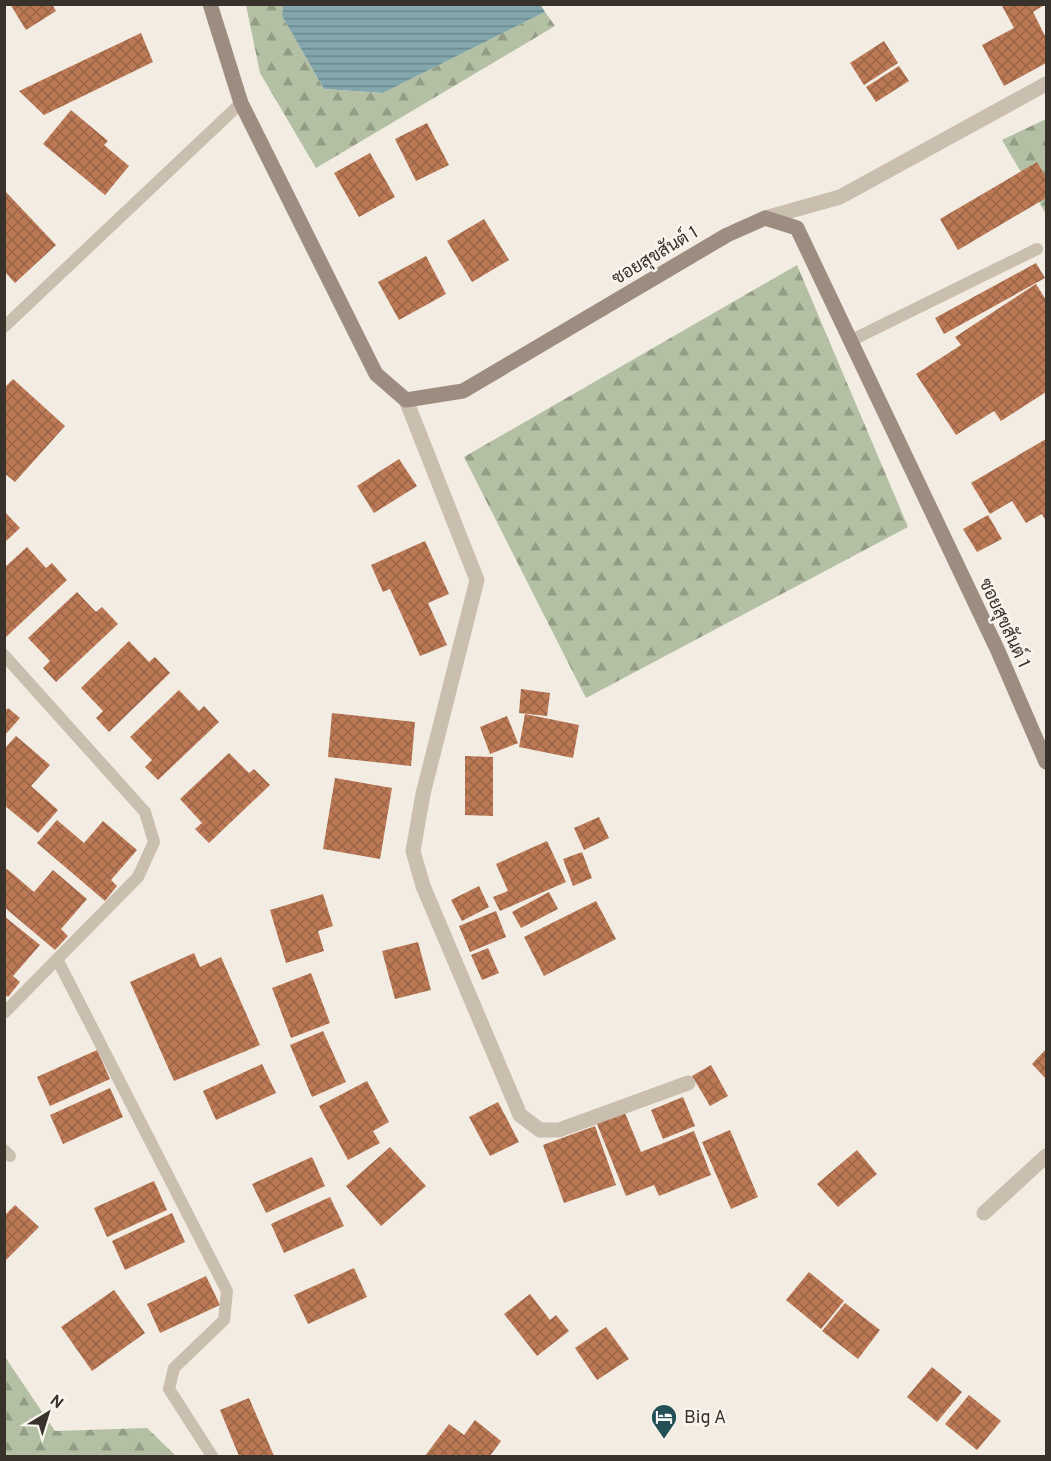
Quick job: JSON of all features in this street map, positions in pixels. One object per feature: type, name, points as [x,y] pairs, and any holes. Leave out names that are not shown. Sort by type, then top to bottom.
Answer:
[{"type":"street","points":[[210,4],[241,103],[376,374],[406,400],[477,580],[423,794],[413,851],[423,886],[520,1115],[540,1130],[559,1130],[687,1083]]},
{"type":"street","points":[[765,218],[840,197],[1047,84]]},
{"type":"street","name":"ซอยสุขสันต์ 1","points":[[406,400],[463,391],[727,236],[765,218],[797,228],[998,651],[1047,762]]},
{"type":"street","points":[[984,1213],[1047,1156]]},
{"type":"lane","points":[[4,327],[241,103]]},
{"type":"lane","points":[[850,341],[1037,249]]},
{"type":"lane","points":[[4,655],[145,812],[154,842],[138,877],[4,1013]]},
{"type":"lane","points":[[57,960],[227,1291],[224,1320],[174,1368],[169,1389],[212,1456]]},
{"type":"green space","points":[[246,5],[283,5],[282,16],[324,89],[383,93],[545,12],[555,26],[316,168],[260,73]]},
{"type":"green space","points":[[1046,119],[1046,214],[1002,140]]},
{"type":"green space","points":[[797,265],[908,527],[586,698],[464,457]]},
{"type":"green space","points":[[5,1357],[55,1431],[147,1428],[176,1456],[5,1456]]},
{"type":"water","points":[[283,4],[540,4],[545,12],[383,93],[324,89],[282,16]]},
{"type":"building","points":[[10,4],[52,4],[56,11],[26,30]]},
{"type":"building","points":[[1001,4],[1046,4],[1033,12],[1046,38],[1046,63],[1004,86],[982,45],[1014,28]]},
{"type":"building","points":[[141,33],[153,62],[44,115],[19,91]]},
{"type":"building","points":[[884,41],[898,63],[864,85],[850,63]]},
{"type":"building","points":[[899,66],[909,81],[876,102],[866,87]]},
{"type":"building","points":[[71,110],[108,141],[104,145],[129,166],[105,195],[43,144]]},
{"type":"building","points":[[427,123],[449,165],[416,181],[395,139]]},
{"type":"building","points":[[370,153],[395,197],[359,217],[334,173]]},
{"type":"building","points":[[1037,162],[1046,177],[1046,198],[958,250],[940,219]]},
{"type":"building","points":[[4,190],[56,245],[15,283],[4,271]]},
{"type":"building","points":[[484,219],[509,260],[472,282],[447,241]]},
{"type":"building","points":[[426,256],[446,294],[399,320],[378,282]]},
{"type":"building","points":[[1036,263],[1045,278],[944,334],[935,318]]},
{"type":"building","points":[[1036,284],[1046,300],[1046,392],[1001,421],[994,411],[956,435],[916,374],[961,345],[955,337]]},
{"type":"building","points":[[13,379],[65,426],[15,482],[4,473],[4,388]]},
{"type":"building","points":[[1046,439],[1046,521],[1042,514],[1026,523],[1012,501],[990,514],[971,483]]},
{"type":"building","points":[[399,459],[417,486],[374,513],[357,486]]},
{"type":"building","points":[[4,511],[20,528],[4,543]]},
{"type":"building","points":[[988,515],[1002,539],[977,552],[963,529]]},
{"type":"building","points":[[425,541],[449,594],[428,603],[447,645],[420,656],[390,589],[383,592],[371,565]]},
{"type":"building","points":[[27,547],[46,568],[52,563],[67,580],[6,637],[4,568]]},
{"type":"building","points":[[77,592],[96,612],[102,607],[118,624],[56,682],[43,668],[50,661],[28,638]]},
{"type":"building","points":[[129,641],[149,662],[155,657],[170,673],[109,732],[96,718],[103,711],[81,688]]},
{"type":"building","points":[[521,689],[550,693],[547,716],[519,713]]},
{"type":"building","points":[[179,690],[199,711],[204,706],[219,722],[158,780],[145,767],[152,760],[130,737]]},
{"type":"building","points":[[8,708],[20,718],[4,736],[4,712]]},
{"type":"building","points":[[332,713],[415,722],[411,766],[328,757]]},
{"type":"building","points":[[525,714],[579,725],[573,758],[519,747]]},
{"type":"building","points":[[507,716],[518,743],[490,754],[480,727]]},
{"type":"building","points":[[16,736],[50,765],[31,786],[58,810],[38,833],[4,805],[4,749]]},
{"type":"building","points":[[229,753],[249,773],[254,769],[270,785],[209,843],[195,829],[202,823],[180,799]]},
{"type":"building","points":[[465,756],[493,757],[493,816],[465,815]]},
{"type":"building","points":[[335,778],[392,788],[380,859],[323,849]]},
{"type":"building","points":[[599,817],[609,838],[584,850],[574,828]]},
{"type":"building","points":[[57,820],[84,843],[103,821],[137,850],[111,880],[117,886],[105,901],[37,843]]},
{"type":"building","points":[[547,841],[566,882],[500,911],[493,897],[508,891],[496,864]]},
{"type":"building","points":[[582,852],[592,878],[573,886],[563,859]]},
{"type":"building","points":[[7,869],[34,892],[53,870],[87,899],[61,929],[68,936],[55,950],[4,907],[4,872]]},
{"type":"building","points":[[479,886],[489,907],[462,921],[451,900]]},
{"type":"building","points":[[549,892],[558,909],[521,928],[512,912]]},
{"type":"building","points":[[323,894],[333,926],[318,931],[324,951],[286,963],[270,910]]},
{"type":"building","points":[[596,901],[616,939],[544,976],[524,937]]},
{"type":"building","points":[[496,911],[506,937],[470,952],[459,926]]},
{"type":"building","points":[[4,916],[40,945],[13,976],[20,982],[8,997],[4,994]]},
{"type":"building","points":[[418,942],[431,990],[395,999],[382,951]]},
{"type":"building","points":[[488,948],[499,973],[482,980],[471,955]]},
{"type":"building","points":[[194,953],[200,967],[221,957],[260,1045],[174,1081],[130,982]]},
{"type":"building","points":[[311,973],[330,1023],[291,1038],[272,988]]},
{"type":"building","points":[[323,1031],[346,1082],[312,1097],[290,1045]]},
{"type":"building","points":[[1046,1049],[1046,1079],[1032,1064]]},
{"type":"building","points":[[97,1050],[110,1079],[50,1106],[37,1077]]},
{"type":"building","points":[[262,1064],[276,1093],[216,1120],[203,1091]]},
{"type":"building","points":[[711,1065],[728,1096],[710,1106],[692,1076]]},
{"type":"building","points":[[367,1081],[389,1122],[373,1131],[380,1143],[348,1160],[319,1106]]},
{"type":"building","points":[[110,1088],[123,1117],[63,1144],[50,1115]]},
{"type":"building","points":[[683,1097],[695,1126],[663,1139],[651,1110]]},
{"type":"building","points":[[498,1102],[519,1142],[490,1156],[469,1117]]},
{"type":"building","points":[[623,1108],[641,1152],[694,1131],[711,1175],[659,1196],[654,1185],[626,1196],[595,1119]]},
{"type":"building","points":[[595,1126],[616,1185],[564,1203],[543,1145]]},
{"type":"building","points":[[730,1130],[758,1197],[731,1209],[702,1142]]},
{"type":"building","points":[[390,1147],[426,1186],[381,1226],[346,1186]]},
{"type":"building","points":[[857,1150],[877,1174],[838,1207],[817,1184]]},
{"type":"building","points":[[312,1157],[325,1186],[266,1213],[252,1184]]},
{"type":"building","points":[[154,1181],[167,1210],[107,1237],[94,1208]]},
{"type":"building","points":[[330,1197],[344,1226],[284,1253],[271,1224]]},
{"type":"building","points":[[15,1205],[39,1227],[4,1262],[4,1216]]},
{"type":"building","points":[[172,1213],[185,1242],[125,1270],[112,1241]]},
{"type":"building","points":[[354,1268],[367,1297],[308,1324],[294,1295]]},
{"type":"building","points":[[809,1272],[844,1301],[821,1329],[786,1300]]},
{"type":"building","points":[[206,1276],[220,1305],[160,1333],[147,1304]]},
{"type":"building","points":[[114,1290],[145,1333],[92,1371],[61,1327]]},
{"type":"building","points":[[530,1294],[550,1320],[556,1315],[569,1331],[537,1356],[504,1314]]},
{"type":"building","points":[[845,1303],[880,1330],[858,1359],[822,1331]]},
{"type":"building","points":[[606,1327],[629,1359],[597,1380],[575,1348]]},
{"type":"building","points":[[932,1367],[962,1392],[937,1422],[907,1397]]},
{"type":"building","points":[[969,1395],[1001,1421],[977,1450],[945,1424]]},
{"type":"building","points":[[249,1398],[274,1456],[239,1456],[220,1410]]},
{"type":"building","points":[[475,1420],[501,1441],[490,1456],[425,1456],[449,1424],[464,1435]]},
{"type":"place","name":"Big A","points":[[664,1440]]}]
